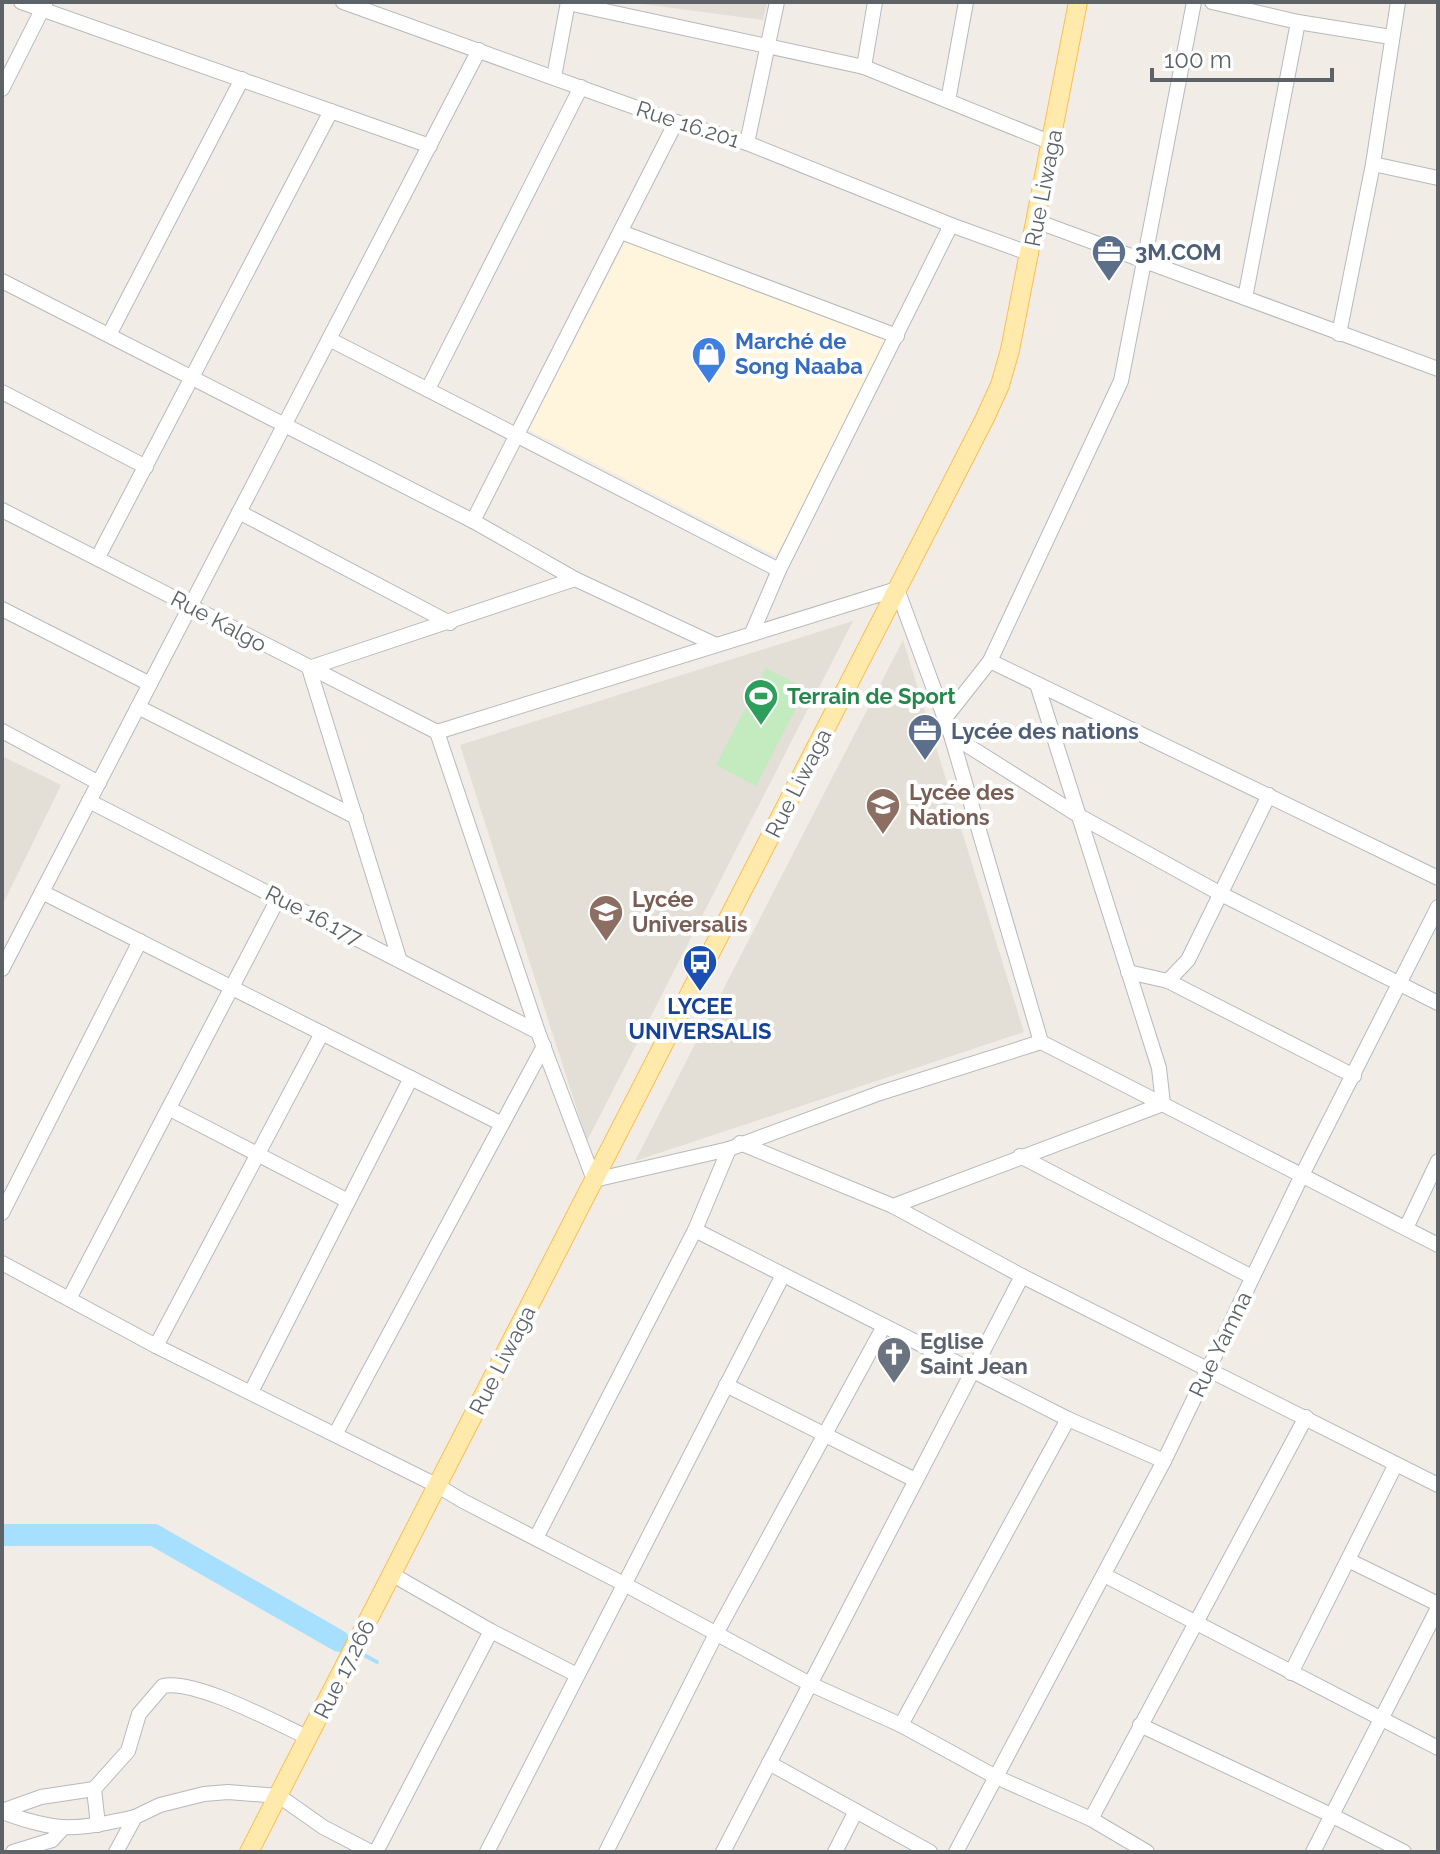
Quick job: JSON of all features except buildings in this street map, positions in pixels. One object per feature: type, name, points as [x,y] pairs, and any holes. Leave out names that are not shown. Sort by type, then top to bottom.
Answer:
[{"type":"main road","name":"Rue Liwaga","points":[[438,1486],[1000,385],[1031,254],[1078,2]]},
{"type":"main road","name":"Rue 17.266","points":[[249,1852],[438,1486]]},
{"type":"street","points":[[21,2],[44,6],[430,146]]},
{"type":"street","name":"Rue 16.201","points":[[343,2],[676,122],[747,143],[1031,254]]},
{"type":"street","points":[[554,77],[568,2],[864,67],[1052,143]]},
{"type":"street","points":[[747,143],[777,2]]},
{"type":"street","points":[[864,67],[875,2]]},
{"type":"street","points":[[948,101],[966,2]]},
{"type":"street","points":[[945,718],[990,661],[1121,381],[1194,2]]},
{"type":"street","points":[[1212,2],[1298,22],[1391,37]]},
{"type":"street","points":[[1339,334],[1373,164],[1398,2]]},
{"type":"street","points":[[2,89],[44,6]]},
{"type":"street","points":[[1245,298],[1298,22]]},
{"type":"street","points":[[2,969],[479,50]]},
{"type":"street","points":[[109,335],[242,79]]},
{"type":"street","points":[[428,389],[581,87]]},
{"type":"street","points":[[98,557],[331,111]]},
{"type":"street","points":[[473,521],[676,122]]},
{"type":"street","points":[[1373,164],[1438,178]]},
{"type":"street","points":[[1036,221],[1438,369]]},
{"type":"street","points":[[752,633],[779,570],[951,225]]},
{"type":"street","points":[[621,232],[897,336]]},
{"type":"street","points":[[2,281],[473,521],[575,579],[714,644]]},
{"type":"street","points":[[329,339],[779,570]]},
{"type":"street","points":[[2,392],[146,467]]},
{"type":"street","name":"Rue Kalgo","points":[[2,510],[437,732]]},
{"type":"street","points":[[239,512],[450,623]]},
{"type":"street","points":[[399,958],[309,668],[575,579]]},
{"type":"street","points":[[1041,1042],[951,735],[897,589],[437,732],[541,1039],[594,1180],[734,1146],[880,1093],[1041,1042],[1438,1245]]},
{"type":"street","points":[[2,609],[150,684]]},
{"type":"street","points":[[990,661],[1438,878]]},
{"type":"street","points":[[1037,684],[1159,1068],[1163,1104]]},
{"type":"street","points":[[138,707],[356,817]]},
{"type":"street","points":[[2,731],[99,783]]},
{"type":"street","points":[[951,735],[1081,817],[1221,894],[1438,1003]]},
{"type":"street","points":[[1168,981],[1188,960],[1269,795]]},
{"type":"street","name":"Rue 16.177","points":[[89,801],[399,958],[541,1039]]},
{"type":"street","points":[[42,892],[502,1124]]},
{"type":"street","points":[[70,1297],[279,897]]},
{"type":"street","name":"Rue Yamna","points":[[956,1852],[1164,1461],[1302,1175],[1438,907]]},
{"type":"street","points":[[2,1213],[140,941]]},
{"type":"street","points":[[1128,972],[1168,981],[1354,1076]]},
{"type":"street","points":[[156,1346],[322,1033]]},
{"type":"street","points":[[336,1433],[502,1124],[541,1039]]},
{"type":"street","points":[[251,1392],[411,1078]]},
{"type":"street","points":[[893,1206],[1163,1104]]},
{"type":"street","points":[[170,1109],[348,1201]]},
{"type":"street","points":[[734,1146],[893,1206],[1022,1276],[1438,1485]]},
{"type":"street","points":[[536,1538],[695,1230],[734,1146]]},
{"type":"street","points":[[1020,1156],[1252,1277]]},
{"type":"street","points":[[1406,1228],[1438,1161]]},
{"type":"street","points":[[695,1230],[972,1372],[1164,1461]]},
{"type":"street","points":[[2,1263],[156,1346],[438,1486],[810,1684],[901,1725],[994,1776],[1091,1819],[1147,1852]]},
{"type":"street","points":[[487,1852],[783,1275]]},
{"type":"street","points":[[723,1852],[1022,1276]]},
{"type":"street","points":[[606,1852],[717,1632],[884,1326]]},
{"type":"street","points":[[726,1385],[915,1480]]},
{"type":"street","points":[[1091,1819],[1306,1417]]},
{"type":"street","points":[[901,1725],[1068,1419]]},
{"type":"street","points":[[1291,1673],[1396,1464]]},
{"type":"street","points":[[1313,1852],[1438,1606],[1348,1560]]},
{"type":"street","points":[[393,1575],[491,1631],[577,1675]]},
{"type":"street","points":[[1104,1575],[1438,1748]]},
{"type":"street","points":[[2,1812],[37,1825],[62,1829],[135,1817],[160,1805],[204,1794],[241,1792],[279,1796],[323,1827],[373,1852],[491,1631]]},
{"type":"street","points":[[2,1812],[41,1797],[94,1789],[128,1751],[143,1708],[158,1689],[168,1685],[206,1693],[309,1738]]},
{"type":"street","points":[[1140,1725],[1404,1852]]},
{"type":"street","points":[[769,1763],[930,1852]]},
{"type":"street","points":[[94,1789],[98,1825]]},
{"type":"street","points":[[835,1852],[856,1811]]},
{"type":"street","points":[[116,1852],[135,1817]]},
{"type":"street","points":[[13,1852],[52,1840],[62,1829]]},
{"type":"shaded area","points":[[628,2],[767,2],[763,20]]},
{"type":"shaded area","name":"Marché de Song Naaba","points":[[627,238],[890,339],[776,556],[529,430]]},
{"type":"shaded area","name":"Lycée Universalis","points":[[853,621],[587,1141],[460,745]]},
{"type":"shaded area","name":"Lycée des Nations","points":[[903,640],[1024,1032],[635,1161]]},
{"type":"shaded area","points":[[2,756],[61,785],[2,906]]},
{"type":"green space","name":"Terrain de Sport","points":[[766,668],[806,689],[756,786],[716,765]]},
{"type":"waterway","points":[[2,1535],[154,1535],[339,1641]]},
{"type":"waterway","points":[[364,1655],[377,1662]]},
{"type":"place","name":"3M.COM","points":[[1109,283]]},
{"type":"place","name":"Marché de Song Naaba","points":[[709,385]]},
{"type":"place","name":"Terrain de Sport","points":[[761,727]]},
{"type":"place","name":"Lycée des nations","points":[[925,762]]},
{"type":"place","name":"Lycée des Nations","points":[[883,836]]},
{"type":"place","name":"Lycée Universalis","points":[[606,943]]},
{"type":"place","name":"LYCEE UNIVERSALIS","points":[[700,993]]},
{"type":"place","name":"Eglise Saint Jean","points":[[894,1385]]}]
